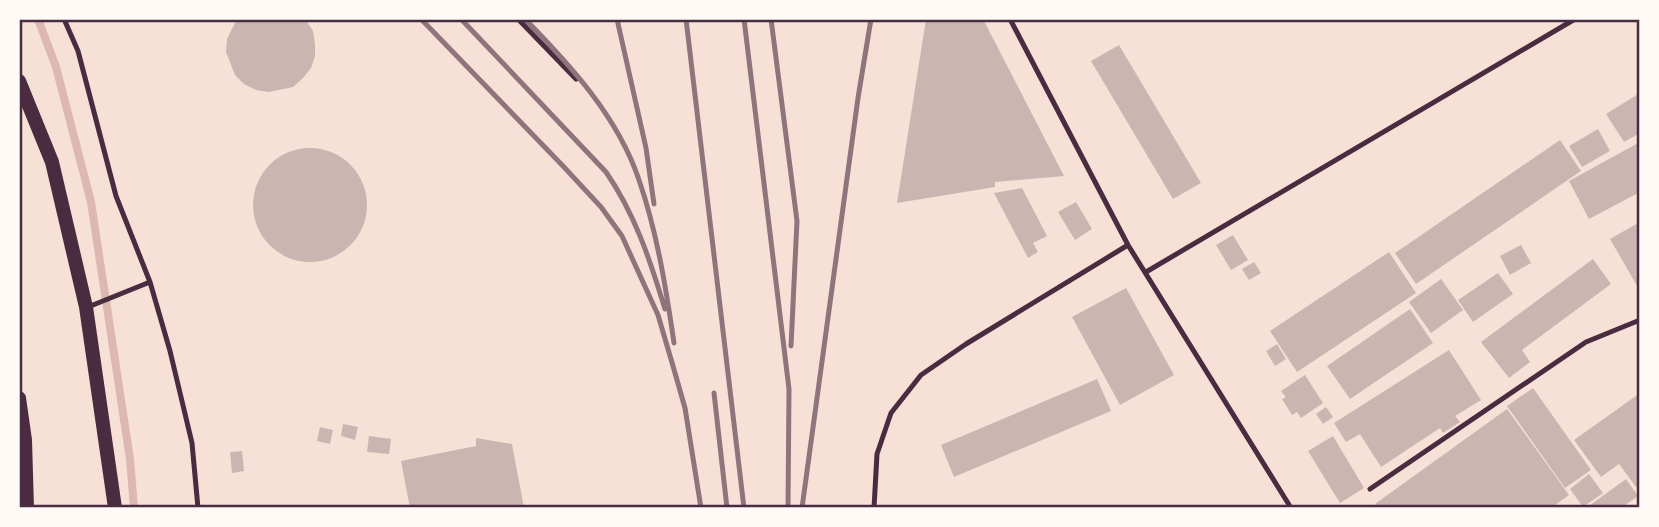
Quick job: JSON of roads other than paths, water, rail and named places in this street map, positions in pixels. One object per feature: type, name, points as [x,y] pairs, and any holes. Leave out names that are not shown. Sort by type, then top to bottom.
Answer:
[{"type":"main road","points":[[19,81],[52,162],[86,307],[116,508]]},
{"type":"main road","points":[[19,398],[33,508]]},
{"type":"main road","points":[[25,440],[27,508]]},
{"type":"lane","points":[[64,19],[78,51],[116,196],[150,282],[170,351],[192,443],[198,508]]},
{"type":"lane","points":[[518,19],[576,79]]},
{"type":"lane","points":[[1010,19],[1128,245],[1291,508]]},
{"type":"lane","points":[[1146,272],[1575,19]]},
{"type":"lane","points":[[874,508],[877,454],[891,413],[922,375],[966,344],[1128,245]]},
{"type":"lane","points":[[86,307],[150,282]]},
{"type":"lane","points":[[1370,489],[1586,342],[1640,320]]},
{"type":"waterway","points":[[38,19],[56,67],[91,202],[130,459],[134,508]]},
{"type":"railway","points":[[421,19],[601,207],[622,236],[658,315],[673,366],[685,408],[701,508]]},
{"type":"railway","points":[[461,19],[606,172],[633,221],[665,309]]},
{"type":"railway","points":[[525,19],[576,74],[606,114],[630,157],[656,240],[674,343]]},
{"type":"railway","points":[[617,19],[646,148],[654,204]]},
{"type":"railway","points":[[686,19],[744,508]]},
{"type":"railway","points":[[744,19],[789,389],[788,508]]},
{"type":"railway","points":[[771,19],[797,221],[791,346]]},
{"type":"railway","points":[[802,508],[871,19]]},
{"type":"railway","points":[[714,393],[727,508]]}]
